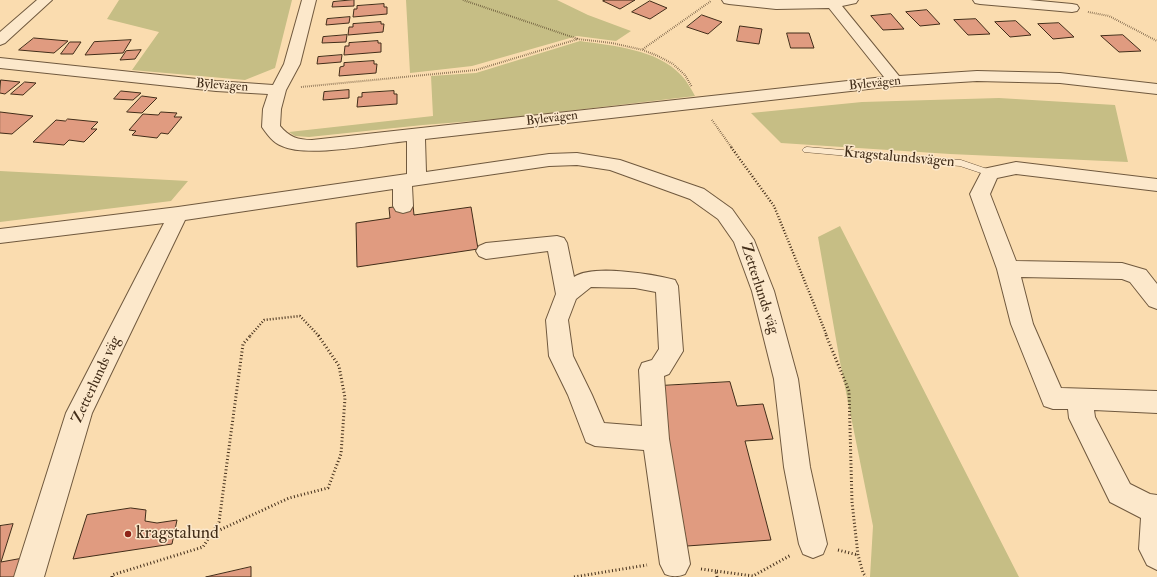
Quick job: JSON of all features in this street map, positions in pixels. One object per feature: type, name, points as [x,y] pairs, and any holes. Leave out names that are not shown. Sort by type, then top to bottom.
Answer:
[{"type":"street","points":[[0,40],[45,0]]},
{"type":"street","points":[[278,90],[292,64],[309,0]]},
{"type":"street","points":[[729,0],[776,5],[833,4],[851,0]]},
{"type":"street","points":[[980,0],[1072,8]]},
{"type":"street","points":[[833,4],[895,81]]},
{"type":"street","name":"Bylevägen","points":[[0,64],[208,85],[278,90],[272,109],[271,127],[279,138],[294,145],[312,146],[895,81],[977,76],[1060,78],[1157,89]]},
{"type":"street","points":[[403,206],[409,180],[416,134]]},
{"type":"street","name":"Zetterlunds väg","points":[[0,236],[178,214],[549,160],[577,159],[613,164],[697,194],[725,214],[744,240],[763,291],[786,379],[797,466],[813,544]]},
{"type":"street","name":"Kragstalundsvägen","points":[[990,173],[1016,168],[1157,185]]},
{"type":"street","points":[[990,173],[980,194],[1008,269],[1022,324],[1054,398],[1157,402]]},
{"type":"street","name":"Zetterlunds väg","points":[[29,577],[79,413],[178,214]]},
{"type":"street","points":[[486,251],[557,243],[567,294]]},
{"type":"street","points":[[1008,269],[1122,271],[1138,276],[1157,300]]},
{"type":"street","points":[[656,439],[595,434],[580,395],[561,356],[557,320],[567,294],[587,279],[635,280],[667,286],[671,351],[660,367],[651,370],[656,439],[675,564]]},
{"type":"street","points":[[1080,399],[1082,418],[1120,493],[1147,507],[1156,508],[1154,550],[1157,555]]},
{"type":"lane","name":"Kragstalundsvägen","points":[[807,150],[961,163],[990,173]]},
{"type":"path","points":[[463,0],[578,39],[612,43],[642,50],[673,64],[685,75],[693,87]]},
{"type":"path","points":[[642,50],[712,0]]},
{"type":"path","points":[[1072,8],[1109,16],[1157,41]]},
{"type":"path","points":[[278,90],[476,70],[578,39]]},
{"type":"path","points":[[712,119],[774,206],[848,391],[852,502],[858,555],[863,573],[866,577]]},
{"type":"path","points":[[112,577],[112,575],[203,548],[211,534],[219,522],[243,344],[264,320],[300,316],[316,334],[339,366],[345,398],[341,454],[328,488],[289,498],[211,534]]},
{"type":"path","points":[[574,577],[664,562],[716,572],[753,576],[813,544],[858,555]]},
{"type":"path","points":[[716,572],[717,577]]},
{"type":"shaded area","points":[[119,0],[292,0],[275,68],[245,80],[132,70],[159,32],[107,19]]},
{"type":"shaded area","points":[[406,0],[557,0],[588,15],[631,31],[616,41],[577,36],[472,66],[410,73]]},
{"type":"shaded area","points":[[580,41],[634,50],[660,59],[681,75],[695,96],[499,119],[309,137],[295,136],[289,132],[433,116],[431,76],[476,73]]},
{"type":"shaded area","points":[[999,98],[1115,105],[1128,162],[950,154],[781,143],[751,113],[862,102]]},
{"type":"shaded area","points":[[0,171],[188,181],[171,201],[0,222]]},
{"type":"shaded area","points":[[840,226],[1019,577],[870,577],[873,526],[840,362],[818,237]]},
{"type":"building","points":[[354,0],[354,6],[332,7],[333,2]]},
{"type":"building","points":[[635,0],[620,9],[603,1]]},
{"type":"building","points":[[650,1],[667,8],[650,19],[632,12]]},
{"type":"building","points":[[384,4],[384,7],[387,7],[387,14],[353,17],[354,9],[357,9],[357,6]]},
{"type":"building","points":[[927,10],[940,24],[920,26],[906,12]]},
{"type":"building","points":[[891,14],[904,29],[883,30],[871,16]]},
{"type":"building","points":[[702,15],[722,22],[708,34],[687,27]]},
{"type":"building","points":[[350,17],[349,23],[326,25],[327,19]]},
{"type":"building","points":[[976,19],[990,34],[968,35],[954,20]]},
{"type":"building","points":[[1016,21],[1031,35],[1010,37],[995,22]]},
{"type":"building","points":[[381,22],[381,24],[384,24],[383,32],[348,35],[349,27],[353,27],[353,24]]},
{"type":"building","points":[[1059,23],[1074,37],[1053,39],[1038,24]]},
{"type":"building","points":[[740,26],[762,29],[759,44],[737,41]]},
{"type":"building","points":[[787,33],[809,33],[814,48],[791,48]]},
{"type":"building","points":[[347,35],[346,42],[322,43],[323,37]]},
{"type":"building","points":[[1123,35],[1141,51],[1119,52],[1101,36]]},
{"type":"building","points":[[34,38],[68,41],[54,53],[19,50]]},
{"type":"building","points":[[131,40],[123,53],[85,55],[94,42]]},
{"type":"building","points":[[378,41],[378,43],[381,43],[381,52],[344,55],[345,46],[349,46],[349,43]]},
{"type":"building","points":[[70,42],[81,42],[73,54],[61,54]]},
{"type":"building","points":[[141,50],[135,59],[120,60],[126,51]]},
{"type":"building","points":[[342,55],[341,62],[317,64],[318,57]]},
{"type":"building","points":[[374,61],[374,64],[377,64],[376,73],[339,76],[340,67],[344,66],[344,63]]},
{"type":"building","points":[[1,80],[20,82],[5,94],[0,93]]},
{"type":"building","points":[[25,82],[36,83],[23,95],[11,94]]},
{"type":"building","points":[[349,90],[349,98],[323,100],[324,92]]},
{"type":"building","points":[[121,91],[141,93],[133,100],[114,99]]},
{"type":"building","points":[[394,91],[394,94],[397,94],[397,104],[357,107],[358,97],[362,97],[362,93]]},
{"type":"building","points":[[142,96],[157,98],[142,113],[127,112]]},
{"type":"building","points":[[0,112],[33,116],[12,134],[0,133]]},
{"type":"building","points":[[161,112],[177,113],[174,117],[182,117],[168,134],[161,133],[157,138],[132,135],[136,131],[129,130],[143,114],[158,115]]},
{"type":"building","points":[[68,119],[98,122],[91,129],[97,129],[84,142],[69,140],[64,145],[33,142],[56,120],[65,121]]},
{"type":"building","points":[[413,205],[414,215],[471,207],[478,249],[357,267],[356,223],[390,218],[389,208]]},
{"type":"building","points":[[730,382],[737,406],[763,404],[773,439],[745,441],[771,540],[687,546],[659,386]]},
{"type":"building","name":"kragstalund","points":[[131,508],[146,510],[145,521],[157,523],[177,520],[172,544],[73,559],[87,515]]},
{"type":"building","points":[[13,524],[1,562],[23,558],[17,577],[0,577],[0,526]]},
{"type":"building","points":[[251,567],[251,577],[206,577]]},
{"type":"place","name":"kragstalund","points":[[128,534]]}]
